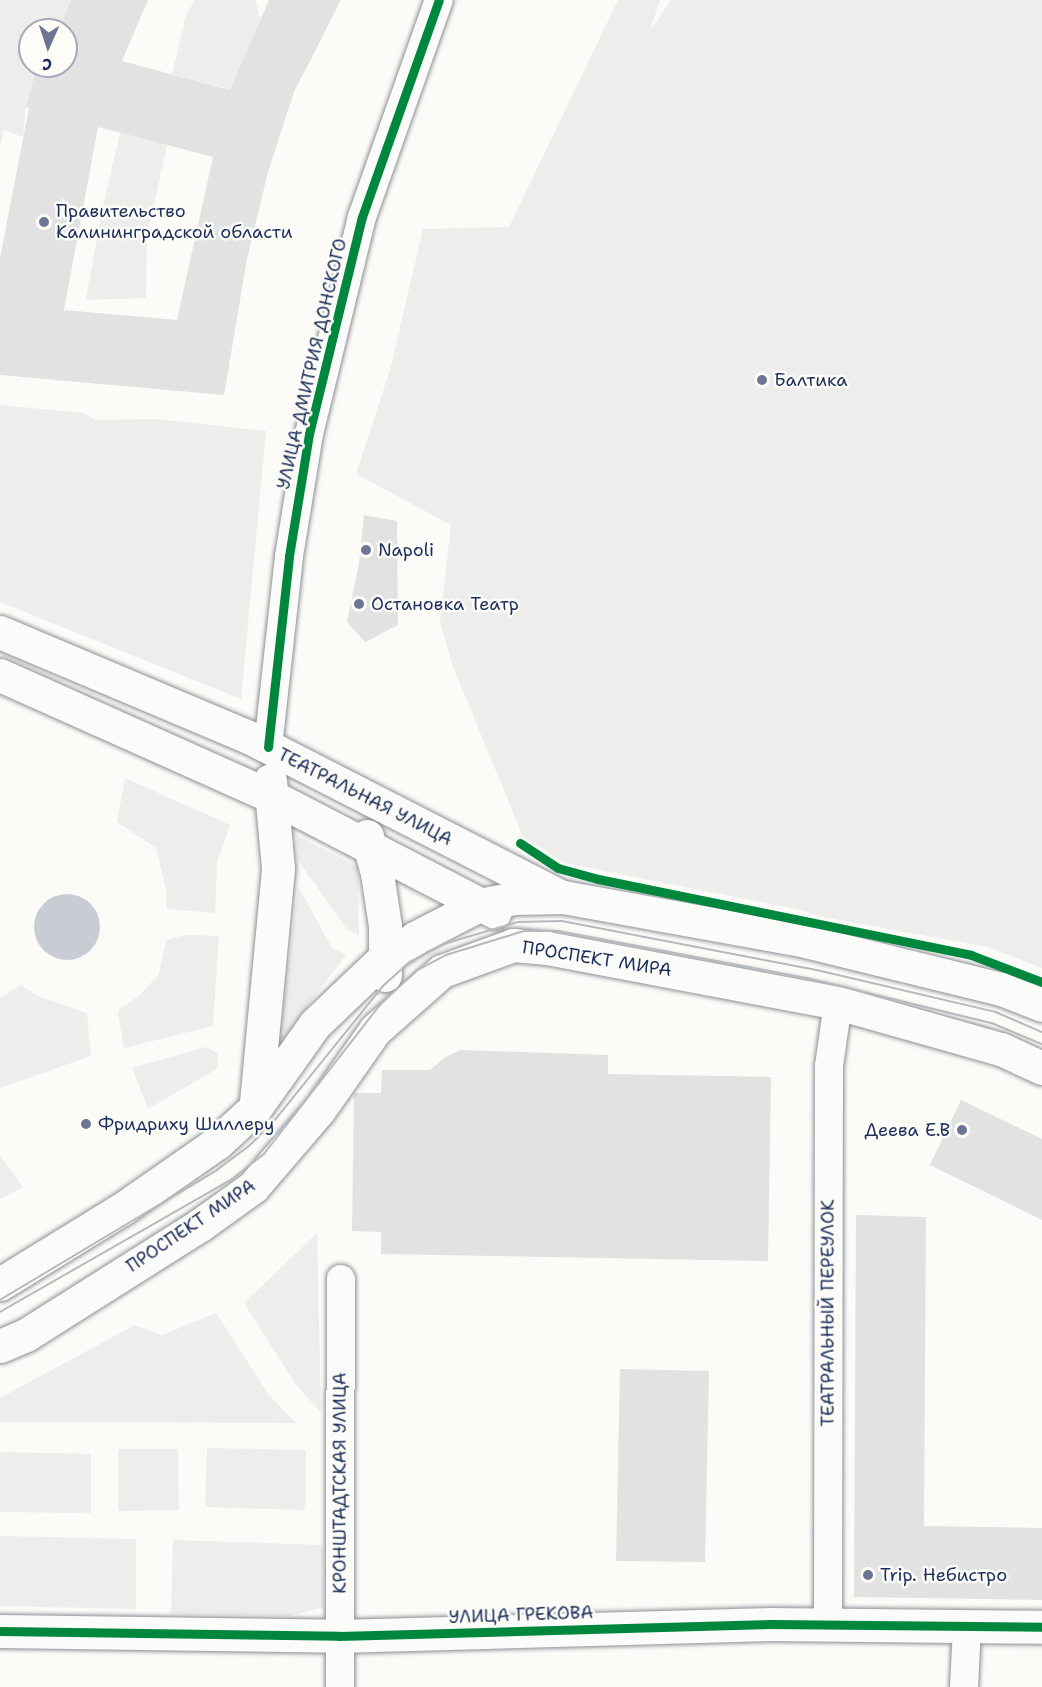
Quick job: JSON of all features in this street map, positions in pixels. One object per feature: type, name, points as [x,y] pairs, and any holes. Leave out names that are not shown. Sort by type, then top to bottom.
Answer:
[{"type":"main road","name":"ТЕАТРАЛЬНАЯ УЛИЦА","points":[[0,632],[268,747],[563,897]]},
{"type":"main road","points":[[0,675],[271,796],[479,905],[513,919],[524,931],[547,948]]},
{"type":"main road","name":"УЛИЦА ДМИТРИЯ ДОНСКОГО","points":[[256,1107],[278,868],[268,747]]},
{"type":"main road","points":[[355,792],[377,873],[386,956],[375,1030]]},
{"type":"main road","points":[[0,1284],[122,1209],[217,1143],[256,1107],[315,1024],[386,956],[479,905],[514,898],[563,897],[797,939],[1001,989],[1042,1005]]},
{"type":"main road","name":"ПРОСПЕКТ МИРА","points":[[0,1346],[26,1335],[200,1225],[254,1187],[319,1110],[375,1030],[442,971],[513,945],[547,948],[838,1003],[1000,1050],[1042,1068]]},
{"type":"main road","name":"УЛИЦА ГРЕКОВА","points":[[0,1630],[339,1636],[828,1624],[1042,1628]]},
{"type":"street","name":"УЛИЦА ДМИТРИЯ ДОНСКОГО","points":[[268,747],[288,556],[309,434],[362,218],[439,0]]},
{"type":"street","name":"ТЕАТРАЛЬНЫЙ ПЕРЕУЛОК","points":[[828,1624],[829,1066],[838,1003]]},
{"type":"street","name":"КРОНШТАДТСКАЯ УЛИЦА","points":[[340,1687],[341,1279]]},
{"type":"street","points":[[964,1687],[967,1627]]},
{"type":"shaded area","points":[[0,0],[71,0],[64,18],[18,18],[18,78],[34,78],[26,107],[23,137],[4,130],[0,146]]},
{"type":"shaded area","points":[[195,0],[256,0],[260,20],[232,90],[172,74],[186,15]]},
{"type":"shaded area","name":"Балтика","points":[[618,0],[660,0],[650,31],[671,0],[1042,0],[1042,968],[988,947],[822,917],[801,910],[564,863],[523,837],[452,664],[440,622],[451,525],[356,474],[390,370],[423,229],[509,227]]},
{"type":"shaded area","points":[[120,133],[167,145],[147,236],[146,298],[86,300],[102,210]]},
{"type":"shaded area","points":[[0,405],[84,413],[96,420],[156,419],[266,431],[241,699],[0,602]]},
{"type":"shaded area","points":[[125,778],[230,825],[217,862],[215,913],[167,909],[166,889],[156,848],[117,822]]},
{"type":"shaded area","points":[[296,835],[358,867],[359,936],[346,928],[297,859]]},
{"type":"shaded area","points":[[298,886],[332,948],[346,955],[279,1044]]},
{"type":"shaded area","points":[[61,894],[73,894],[85,899],[95,909],[100,927],[98,940],[85,955],[73,960],[61,960],[49,955],[39,945],[34,933],[34,921],[39,909],[49,899]]},
{"type":"shaded area","points":[[185,935],[219,936],[213,1026],[124,1048],[118,1011],[140,995],[159,974],[166,940]]},
{"type":"shaded area","points":[[21,985],[38,996],[87,1013],[91,1056],[0,1088],[0,998]]},
{"type":"shaded area","points":[[206,1047],[217,1053],[218,1068],[148,1109],[132,1068]]},
{"type":"shaded area","points":[[0,1155],[23,1187],[0,1199]]},
{"type":"shaded area","points":[[317,1233],[321,1413],[294,1382],[244,1303]]},
{"type":"shaded area","points":[[216,1313],[269,1395],[296,1423],[0,1422],[0,1398],[135,1325],[162,1335]]},
{"type":"shaded area","points":[[207,1448],[306,1450],[305,1510],[205,1507]]},
{"type":"shaded area","points":[[118,1449],[178,1449],[179,1510],[118,1511]]},
{"type":"shaded area","points":[[0,1452],[91,1454],[91,1513],[0,1512]]},
{"type":"shaded area","points":[[0,1536],[136,1539],[136,1609],[0,1606]]},
{"type":"shaded area","points":[[173,1540],[323,1545],[324,1607],[290,1616],[171,1614]]},
{"type":"building","name":"Правительство Калининградской области","points":[[71,0],[148,0],[122,61],[230,90],[269,0],[341,0],[294,92],[268,172],[247,259],[224,395],[0,375],[0,258],[29,108],[26,107],[34,78],[78,78],[78,18],[64,18]],"holes":[[[98,127],[213,157],[177,320],[64,310]]]},
{"type":"building","points":[[364,515],[397,521],[398,625],[365,642],[347,622],[359,563]]},
{"type":"building","points":[[460,1050],[608,1055],[608,1074],[771,1077],[768,1261],[381,1254],[381,1232],[352,1231],[354,1093],[381,1093],[382,1070],[430,1070],[444,1058]]},
{"type":"building","points":[[961,1100],[1042,1139],[1042,1220],[930,1165]]},
{"type":"building","points":[[856,1215],[926,1217],[924,1526],[1042,1528],[1042,1600],[854,1597]]},
{"type":"building","points":[[620,1369],[709,1371],[705,1562],[616,1561]]},
{"type":"tram line","points":[[0,1300],[217,1170],[248,1147],[275,1120],[383,986],[410,962],[444,944],[518,922],[562,921],[817,970],[996,1012],[1042,1032]]},
{"type":"tram line","points":[[0,1312],[232,1179],[264,1154],[380,1005],[416,971],[446,955],[524,931],[558,931],[811,979],[992,1023],[1042,1044]]},
{"type":"cycle path","points":[[268,747],[289,556],[309,434],[362,217],[439,0]]},
{"type":"cycle path","points":[[520,843],[558,868],[598,879],[971,955],[1042,982]]},
{"type":"cycle path","points":[[0,1631],[339,1636],[771,1624],[1042,1627]]},
{"type":"place","name":"Правительство Калининградской области","points":[[44,222]]},
{"type":"place","name":"Балтика","points":[[762,380]]},
{"type":"place","name":"Napoli","points":[[366,550]]},
{"type":"place","name":"Остановка Театр","points":[[359,604]]},
{"type":"place","name":"Фридриху Шиллеру","points":[[86,1124]]},
{"type":"place","name":"Деева Е.В","points":[[962,1130]]},
{"type":"place","name":"Trip. Небистро","points":[[868,1575]]}]
